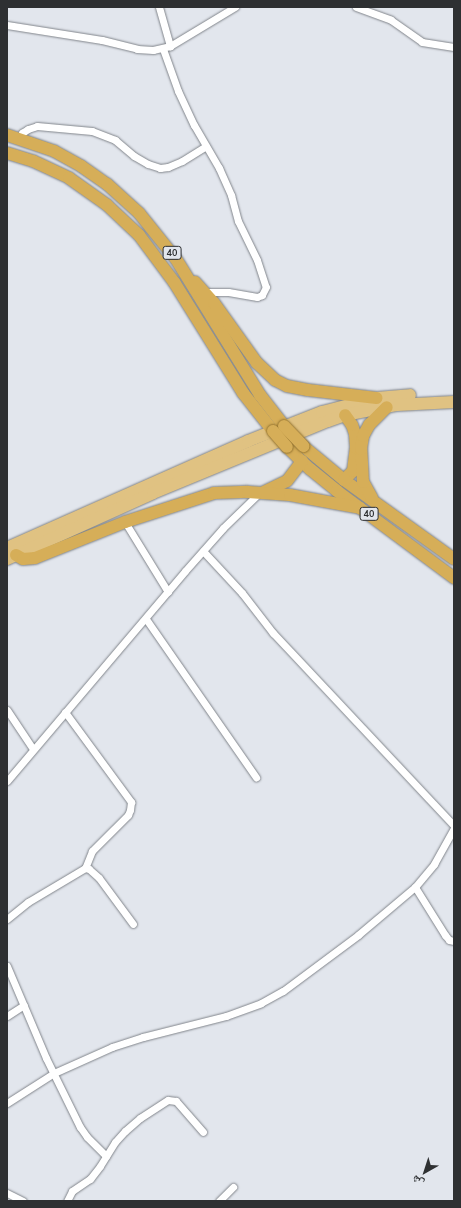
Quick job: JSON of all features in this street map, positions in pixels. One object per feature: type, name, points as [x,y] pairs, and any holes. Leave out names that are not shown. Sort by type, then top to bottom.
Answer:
[{"type":"highway","name":"40","points":[[7,135],[54,151],[81,166],[107,184],[138,212],[154,229],[183,270],[260,395],[284,426],[303,446],[344,480],[454,559]]},
{"type":"highway","name":"40","points":[[7,153],[34,161],[69,178],[107,205],[139,235],[174,282],[244,393],[273,431],[302,461],[360,508],[454,578]]},
{"type":"highway","points":[[183,270],[206,292],[257,363],[275,380],[288,386],[308,390],[377,398]]},
{"type":"highway","points":[[375,502],[364,482],[361,449],[363,436],[369,425],[387,407]]},
{"type":"highway","points":[[344,480],[353,471],[356,448],[355,434],[345,415]]},
{"type":"highway","points":[[259,493],[287,481],[302,461]]},
{"type":"highway","points":[[10,552],[23,559],[35,558],[124,522],[214,494],[259,493],[290,495],[360,508]]},
{"type":"main road","points":[[10,552],[248,441],[322,412],[377,398],[454,395]]},
{"type":"main road","points":[[10,552],[299,431],[345,415],[412,403],[454,402]]},
{"type":"street","points":[[159,7],[170,46]]},
{"type":"street","points":[[7,25],[102,40],[137,49],[163,48],[170,46],[236,7]]},
{"type":"street","points":[[356,7],[391,20],[422,42],[454,47]]},
{"type":"street","points":[[163,48],[187,112],[231,195],[238,220],[257,260],[266,287],[262,295],[257,297],[228,292],[206,292]]},
{"type":"street","points":[[19,139],[28,129],[37,126],[92,131],[115,140],[134,156],[148,164],[160,168],[168,167],[182,161],[206,146]]},
{"type":"street","points":[[7,781],[223,528],[259,493]]},
{"type":"street","points":[[124,522],[168,592]]},
{"type":"street","points":[[7,1103],[54,1073],[126,1042],[226,1016],[270,998],[353,940],[415,887],[434,864],[454,827],[273,633],[242,593],[203,551]]},
{"type":"street","points":[[146,619],[256,777]]},
{"type":"street","points":[[7,710],[33,749]]},
{"type":"street","points":[[7,919],[28,902],[85,868],[89,855],[96,846],[128,815],[130,810],[130,802],[65,712]]},
{"type":"street","points":[[85,868],[89,869],[99,878],[133,924]]},
{"type":"street","points":[[415,887],[447,938],[454,941]]},
{"type":"street","points":[[7,966],[54,1073],[80,1127],[87,1137],[106,1156]]},
{"type":"street","points":[[7,1016],[24,1005]]},
{"type":"street","points":[[67,1201],[72,1191],[90,1179],[115,1142],[133,1123],[168,1100],[176,1101],[203,1132]]},
{"type":"street","points":[[219,1201],[233,1187]]},
{"type":"street","points":[[8,1196],[23,1201]]}]
